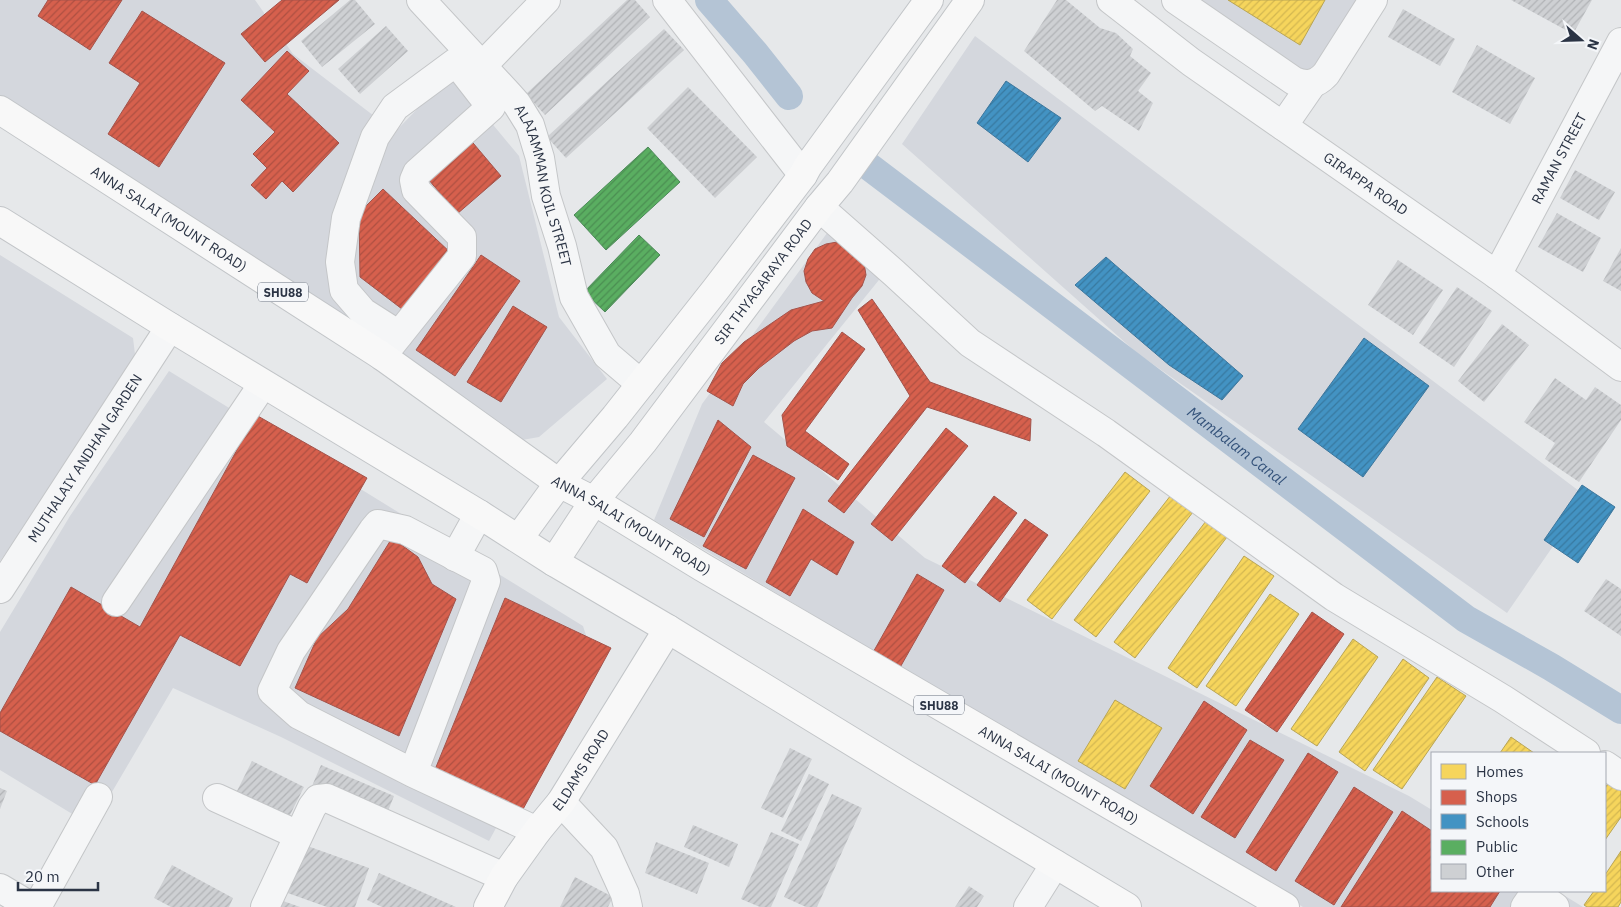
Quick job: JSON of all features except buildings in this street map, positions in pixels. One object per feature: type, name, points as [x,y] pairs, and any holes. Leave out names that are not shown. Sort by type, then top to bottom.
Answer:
[{"type":"main road","points":[[519,538],[560,483],[716,289],[803,175],[930,0]]},
{"type":"main road","name":"SIR THYAGARAYA ROAD","points":[[554,562],[594,501],[643,442],[819,207],[840,182],[970,0]]},
{"type":"main road","name":"ANNA SALAI (MOUNT ROAD)","points":[[0,110],[382,356],[560,483],[594,501],[711,572],[1284,907]]},
{"type":"main road","points":[[0,221],[170,327],[519,538],[554,562],[1127,907]]},
{"type":"main road","name":"ELDAMS ROAD","points":[[488,907],[504,877],[536,831],[561,802],[668,629]]},
{"type":"street","name":"ALAIAMMAN KOIL STREET","points":[[421,0],[516,104],[530,125],[540,158],[546,196],[562,246],[574,297],[607,355],[641,384]]},
{"type":"street","points":[[482,66],[546,0]]},
{"type":"street","points":[[667,0],[803,175]]},
{"type":"street","name":"GIRAPPA ROAD","points":[[1111,0],[1191,62],[1497,275],[1621,367]]},
{"type":"street","points":[[1176,0],[1294,81],[1302,84],[1312,84],[1326,74],[1373,0]]},
{"type":"street","name":"RAMAN STREET","points":[[1497,275],[1621,42]]},
{"type":"street","points":[[382,356],[399,335],[462,256],[462,237],[416,190],[414,180],[417,173],[491,107],[456,62],[395,107],[375,137],[346,218],[340,262],[344,290],[363,312],[399,335]]},
{"type":"street","points":[[1284,126],[1312,84]]},
{"type":"street","points":[[819,207],[970,343],[1106,433],[1334,597],[1584,752]]},
{"type":"street","name":"MUTHALAIY ANDHAN GARDEN","points":[[0,589],[170,327]]},
{"type":"street","points":[[116,602],[264,384]]},
{"type":"street","points":[[456,557],[479,514]]},
{"type":"street","points":[[412,774],[486,581],[483,571],[405,530],[378,524],[372,530],[291,651],[272,692],[299,715],[412,774],[536,831]]},
{"type":"street","points":[[1606,766],[1621,776]]},
{"type":"street","points":[[37,907],[98,797]]},
{"type":"street","points":[[217,798],[298,834]]},
{"type":"street","points":[[265,907],[298,834],[318,799],[327,798],[504,877]]},
{"type":"street","points":[[561,802],[604,848],[625,894],[628,907]]},
{"type":"street","points":[[1028,907],[1055,864]]},
{"type":"street","points":[[0,888],[32,907]]},
{"type":"street","points":[[1525,907],[1534,894],[1555,907]]},
{"type":"shaded area","points":[[0,0],[255,0],[293,54],[395,132],[451,74],[519,156],[559,317],[607,379],[539,437],[505,443],[0,121]]},
{"type":"shaded area","points":[[1164,0],[1356,0],[1298,101]]},
{"type":"shaded area","points":[[975,36],[1587,497],[1507,613],[1137,353],[902,144]]},
{"type":"shaded area","points":[[830,229],[887,270],[764,422],[925,558],[1409,796],[1431,809],[1431,892],[1559,892],[1583,907],[1303,907],[654,520],[702,404]]},
{"type":"shaded area","points":[[0,255],[133,338],[137,371],[0,561]]},
{"type":"shaded area","points":[[169,371],[583,626],[591,651],[489,841],[281,737],[173,688],[92,826],[0,770],[0,632],[70,516]]},
{"type":"waterway","name":"Mambalam Canal","points":[[709,0],[789,96]]},
{"type":"waterway","name":"Mambalam Canal","points":[[863,162],[1466,619],[1551,667],[1621,710]]}]
